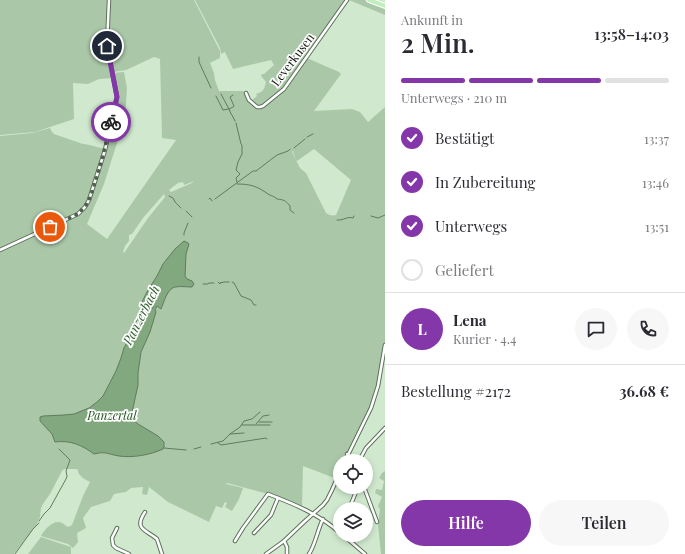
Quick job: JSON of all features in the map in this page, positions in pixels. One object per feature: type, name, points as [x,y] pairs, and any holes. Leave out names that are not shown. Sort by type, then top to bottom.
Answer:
[{"type":"main road","points":[[369,0],[385,6]]},
{"type":"street","points":[[0,250],[66,220],[80,212],[89,200],[105,150],[117,97],[107,46],[109,0]]},
{"type":"street","name":"Leverkusen","points":[[246,93],[249,100],[259,108],[282,91],[347,0]]},
{"type":"street","points":[[347,454],[371,408],[378,386],[385,345]]},
{"type":"street","points":[[363,454],[366,448],[385,428]]},
{"type":"street","points":[[266,554],[284,541],[323,505],[333,487]]},
{"type":"street","points":[[235,541],[268,494],[313,514],[333,528]]},
{"type":"street","points":[[367,494],[378,522]]},
{"type":"street","points":[[254,533],[271,515],[278,498]]},
{"type":"street","points":[[145,512],[141,519],[141,528],[157,539],[162,554]]},
{"type":"street","points":[[309,554],[323,520]]},
{"type":"street","points":[[117,528],[113,536],[112,544],[116,548],[129,554]]},
{"type":"street","points":[[284,541],[287,547],[287,554]]},
{"type":"street","points":[[351,542],[364,554]]},
{"type":"green space","points":[[0,0],[109,0],[107,40],[113,78],[99,79],[88,84],[73,83],[74,119],[35,132],[0,135]]},
{"type":"green space","name":"Panzertal","points":[[110,0],[194,0],[220,51],[220,58],[210,63],[219,91],[243,91],[246,93],[250,102],[258,109],[264,106],[259,107],[251,101],[257,96],[256,94],[264,89],[266,82],[261,76],[262,74],[274,65],[271,60],[233,69],[225,52],[221,54],[220,48],[195,0],[346,0],[284,88],[285,89],[307,58],[341,74],[314,111],[352,109],[360,112],[368,122],[385,107],[385,345],[378,385],[365,422],[348,454],[333,454],[333,477],[303,466],[302,508],[268,494],[227,483],[226,484],[243,488],[239,499],[232,511],[225,507],[227,503],[225,502],[222,508],[216,506],[209,522],[168,502],[149,487],[147,495],[142,494],[143,487],[131,488],[126,492],[114,494],[110,501],[91,507],[83,518],[86,528],[77,533],[78,542],[73,548],[68,544],[41,536],[51,524],[56,522],[63,523],[68,527],[72,525],[90,482],[79,474],[77,469],[64,469],[41,508],[40,517],[37,524],[14,554],[0,554],[0,251],[43,232],[40,231],[0,249],[0,136],[32,133],[50,128],[54,134],[83,144],[104,148],[89,197],[84,207],[77,213],[79,214],[89,202],[105,153],[117,101],[117,91],[113,73],[124,72],[127,88],[124,121],[104,184],[87,224],[107,239],[176,140],[162,138],[160,59],[154,57],[126,70],[113,72],[108,43]],"holes":[[[314,149],[351,180],[336,215],[326,213],[306,173],[300,168],[296,160],[297,161]],[[194,180],[192,183],[171,192],[169,190],[178,183],[183,182],[184,185]],[[164,194],[165,197],[148,218],[124,253],[125,246],[129,241],[129,235],[132,234],[143,218]]]},
{"type":"green space","points":[[349,0],[365,0],[385,8],[385,15]]},
{"type":"green space","points":[[385,471],[385,554],[381,554],[378,525],[380,509],[378,506],[382,497],[375,493],[376,489],[382,490],[384,481],[379,478]]},
{"type":"green space","points":[[41,537],[71,547],[71,554],[28,554]]},
{"type":"water","points":[[184,241],[189,244],[186,254],[185,276],[194,284],[192,287],[172,288],[166,296],[161,309],[157,306],[155,310],[156,312],[150,332],[141,352],[138,385],[132,417],[138,424],[158,436],[164,442],[163,449],[141,456],[124,457],[104,453],[94,454],[76,444],[55,442],[52,434],[40,421],[40,417],[74,414],[89,408],[103,396],[116,371],[138,316],[145,308],[152,309],[154,306],[151,304],[142,304],[148,290],[163,264],[175,249]]},
{"type":"waterway","points":[[199,57],[199,62],[211,88]]},
{"type":"waterway","points":[[221,94],[229,109],[234,106],[230,97],[233,95]]},
{"type":"waterway","points":[[216,96],[223,110],[229,109],[235,121]]},
{"type":"waterway","points":[[236,123],[242,145],[242,154],[236,170],[240,174],[236,178],[237,182]]},
{"type":"waterway","name":"Panzerbach","points":[[307,137],[313,134]]},
{"type":"waterway","name":"Panzerbach","points":[[294,148],[305,139]]},
{"type":"waterway","name":"Panzerbach","points":[[215,199],[253,171],[256,171],[277,155],[290,149]]},
{"type":"waterway","points":[[237,184],[253,186],[277,199],[284,201],[290,206],[290,210],[294,213]]},
{"type":"waterway","points":[[169,196],[173,198],[181,208]]},
{"type":"waterway","name":"Panzerbach","points":[[209,199],[210,198],[212,201]]},
{"type":"waterway","name":"Panzerbach","points":[[186,211],[192,217]]},
{"type":"waterway","points":[[371,216],[378,218],[385,215]]},
{"type":"waterway","points":[[337,220],[353,218],[354,216]]},
{"type":"waterway","name":"Panzerbach","points":[[184,235],[188,223]]},
{"type":"waterway","points":[[218,282],[220,284],[221,282],[229,282]]},
{"type":"waterway","points":[[232,282],[241,296],[251,300],[254,305],[256,305]]},
{"type":"waterway","points":[[203,284],[214,283]]},
{"type":"waterway","points":[[211,444],[223,441],[240,427],[244,421],[252,419],[260,412]]},
{"type":"waterway","points":[[256,424],[263,416],[269,415]]},
{"type":"waterway","points":[[259,422],[272,422]]},
{"type":"waterway","points":[[242,425],[270,425]]},
{"type":"waterway","points":[[230,434],[244,433]]},
{"type":"waterway","points":[[218,443],[221,445],[267,439]]},
{"type":"waterway","points":[[194,449],[201,447]]},
{"type":"waterway","points":[[164,448],[186,450]]},
{"type":"waterway","name":"Panzerbach","points":[[39,521],[50,508],[67,476],[66,471],[70,460],[59,449]]},
{"type":"waterway","name":"Panzerbach","points":[[15,554],[39,523]]},
{"type":"way so far","points":[[50,227],[78,214],[87,204],[105,150],[111,122]]},
{"type":"route","points":[[107,46],[117,97],[111,122]]}]
